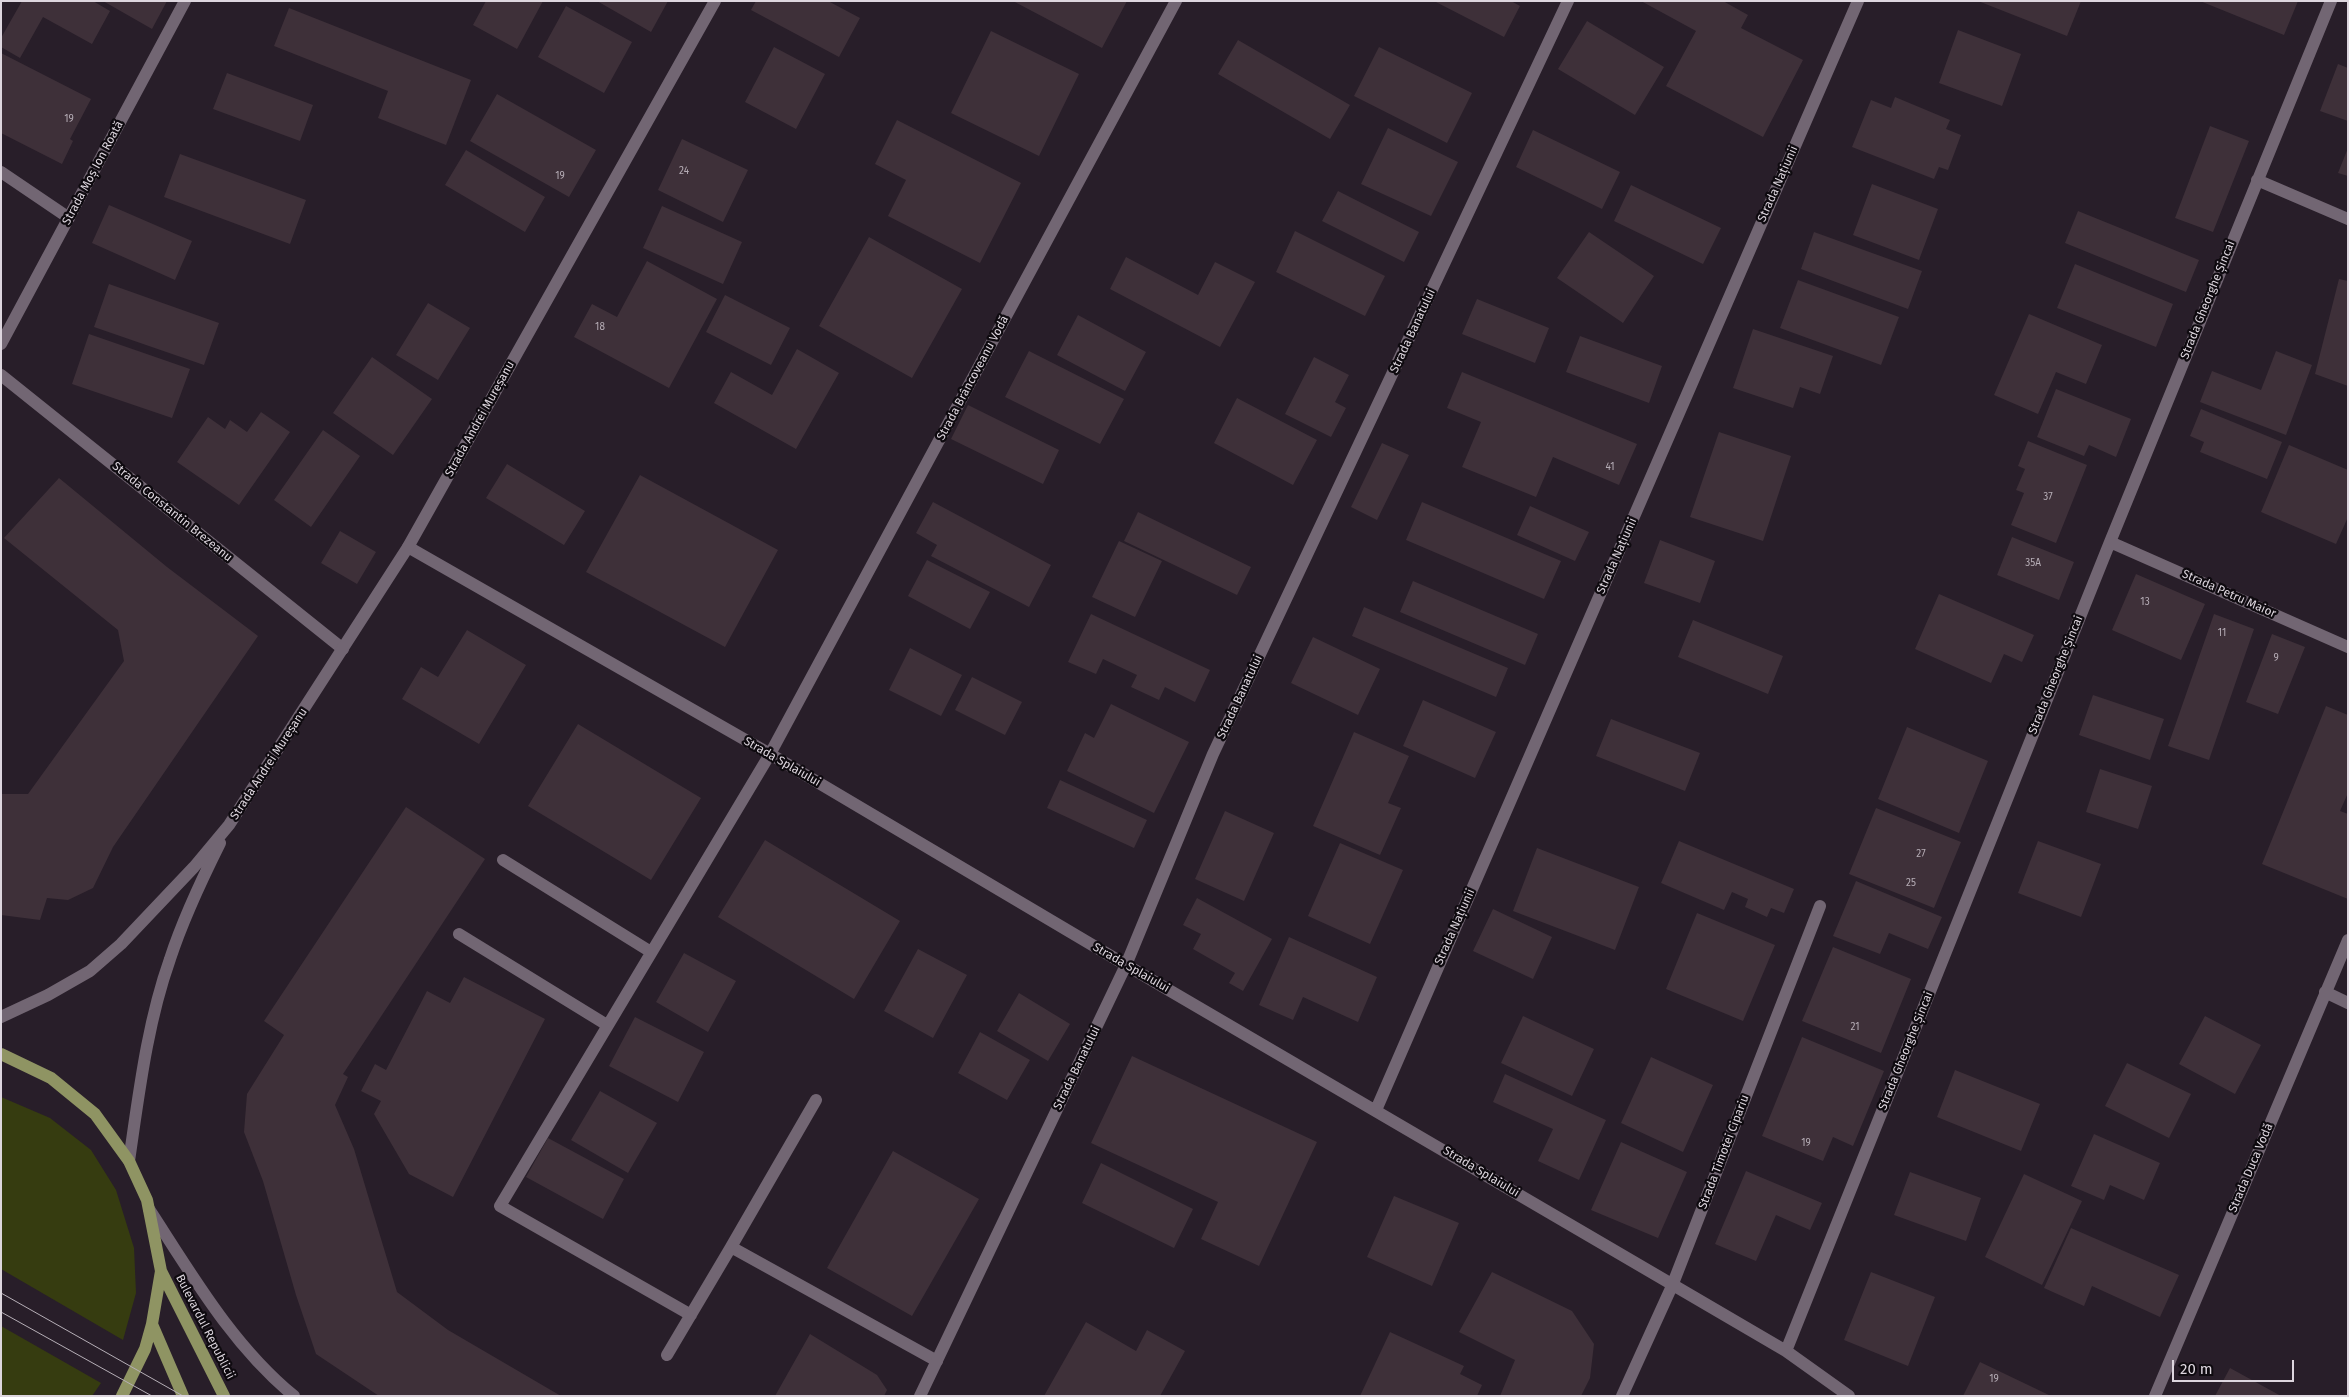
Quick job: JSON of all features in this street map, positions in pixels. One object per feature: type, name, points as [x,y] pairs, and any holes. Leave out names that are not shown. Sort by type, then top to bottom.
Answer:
[{"type":"main road","points":[[1,1054],[51,1078],[95,1114],[129,1161],[149,1208],[161,1271],[152,1324],[145,1350],[122,1396]]},
{"type":"main road","name":"Bulevardul Republicii","points":[[161,1271],[224,1396]]},
{"type":"main road","points":[[152,1324],[183,1396]]},
{"type":"street","name":"Strada Moș Ion Roată","points":[[1,344],[185,1]]},
{"type":"street","name":"Strada Andrei Mureșanu","points":[[129,1161],[144,1062],[170,960],[196,892],[229,825],[408,547],[715,1]]},
{"type":"street","name":"Strada Brâncoveanu Vodă","points":[[691,1315],[500,1206],[770,754],[1176,1]]},
{"type":"street","name":"Strada Banatului","points":[[920,1396],[1126,965],[1213,754],[1568,1]]},
{"type":"street","name":"Strada Națiunii","points":[[1376,1110],[1858,1]]},
{"type":"street","name":"Strada Gheorghe Șincai","points":[[1786,1351],[2110,542],[2332,1]]},
{"type":"street","points":[[1,172],[69,218]]},
{"type":"street","points":[[2257,180],[2348,219]]},
{"type":"street","name":"Strada Constantin Brezeanu","points":[[1,375],[343,649]]},
{"type":"street","name":"Strada Petru Maior","points":[[2110,542],[2348,647]]},
{"type":"street","name":"Strada Splaiului","points":[[408,547],[770,754],[1672,1286],[1786,1351],[1849,1396]]},
{"type":"street","name":"Strada Andrei Mureșanu","points":[[1,1017],[48,995],[90,971],[127,938],[194,867],[229,825]]},
{"type":"street","points":[[503,860],[651,952]]},
{"type":"street","name":"Strada Timotei Cipariu","points":[[1622,1396],[1672,1286],[1820,906]]},
{"type":"street","points":[[460,934],[607,1026]]},
{"type":"street","name":"Strada Duca Vodă","points":[[2155,1396],[2348,940]]},
{"type":"street","points":[[2325,992],[2348,1003]]},
{"type":"street","points":[[667,1355],[816,1100]]},
{"type":"street","points":[[149,1208],[221,1318],[268,1375],[294,1396]]},
{"type":"street","points":[[731,1247],[937,1361]]},
{"type":"green space","points":[[1,1097],[50,1118],[91,1150],[116,1190],[134,1248],[136,1293],[123,1340],[1,1269]]},
{"type":"green space","points":[[1,1326],[101,1383],[92,1396],[1,1396]]},
{"type":"building","points":[[22,1],[93,1],[110,11],[92,44],[43,17],[20,58],[1,47],[1,38]]},
{"type":"building","points":[[103,1],[167,1],[152,29]]},
{"type":"building","points":[[486,1],[543,1],[517,49],[473,25]]},
{"type":"building","points":[[597,1],[668,1],[651,32]]},
{"type":"building","points":[[756,1],[828,1],[860,18],[839,57],[751,10]]},
{"type":"building","points":[[1013,1],[1127,1],[1102,48]]},
{"type":"building","points":[[1434,1],[1511,1],[1520,6],[1504,37]]},
{"type":"building","points":[[1641,1],[1723,1],[1748,15],[1741,28],[1803,60],[1763,137],[1666,86],[1696,31]]},
{"type":"building","points":[[1978,1],[2081,1],[2067,36]]},
{"type":"building","points":[[2200,1],[2298,1],[2284,35]]},
{"type":"building","points":[[566,6],[632,42],[604,93],[538,57]]},
{"type":"building","points":[[289,8],[471,80],[446,145],[378,118],[388,91],[274,46]]},
{"type":"building","points":[[1587,21],[1664,67],[1635,115],[1558,69]]},
{"type":"building","points":[[1958,30],[2021,54],[2002,106],[1939,83]]},
{"type":"building","points":[[991,31],[1079,74],[1039,156],[951,113]]},
{"type":"building","points":[[1238,40],[1350,105],[1330,139],[1218,74]]},
{"type":"building","points":[[774,47],[825,74],[796,129],[745,102]]},
{"type":"building","points":[[1379,47],[1472,93],[1447,143],[1354,96]]},
{"type":"building","points":[[1,53],[91,99],[70,139],[73,141],[62,164],[1,133]]},
{"type":"building","points":[[2338,64],[2348,68],[2348,121],[2320,111]]},
{"type":"building","points":[[227,73],[313,105],[300,141],[213,109]]},
{"type":"building","points":[[497,94],[596,150],[569,197],[470,141]]},
{"type":"building","points":[[1895,97],[1950,120],[1946,129],[1961,135],[1948,170],[1939,167],[1934,179],[1852,147],[1871,100],[1891,108]]},
{"type":"building","points":[[897,120],[1021,183],[980,263],[888,216],[906,180],[875,164]]},
{"type":"building","points":[[2210,126],[2249,141],[2213,232],[2175,218]]},
{"type":"building","points":[[1388,128],[1458,162],[1431,216],[1361,184]]},
{"type":"building","points":[[1533,130],[1620,172],[1602,209],[1516,167]]},
{"type":"building","points":[[682,139],[748,170],[723,222],[658,190]]},
{"type":"building","points":[[2348,148],[2348,176],[2338,173]]},
{"type":"building","points":[[466,150],[545,197],[525,232],[445,185]]},
{"type":"building","points":[[180,154],[306,200],[290,244],[164,197]]},
{"type":"building","points":[[1872,184],[1938,209],[1919,260],[1853,235]]},
{"type":"building","points":[[1631,185],[1721,228],[1703,264],[1614,221]]},
{"type":"building","points":[[1338,191],[1419,232],[1404,262],[1322,221]]},
{"type":"building","points":[[109,205],[192,241],[175,280],[92,243]]},
{"type":"building","points":[[662,206],[742,242],[723,284],[643,248]]},
{"type":"building","points":[[2078,211],[2199,260],[2186,292],[2065,243]]},
{"type":"building","points":[[1295,231],[1385,276],[1365,316],[1276,272]]},
{"type":"building","points":[[1589,232],[1654,276],[1623,323],[1557,278]]},
{"type":"building","points":[[1814,232],[1922,271],[1908,309],[1801,269]]},
{"type":"building","points":[[869,237],[962,289],[912,378],[819,326]]},
{"type":"building","points":[[1126,257],[1198,295],[1215,262],[1255,282],[1220,347],[1110,289]]},
{"type":"building","points":[[647,261],[717,299],[669,388],[574,337],[592,304],[617,317]]},
{"type":"building","points":[[2075,264],[2173,304],[2156,347],[2057,308]]},
{"type":"building","points":[[2339,279],[2348,281],[2348,386],[2315,374]]},
{"type":"building","points":[[1798,280],[1899,317],[1881,365],[1780,328]]},
{"type":"building","points":[[109,284],[219,323],[204,365],[94,327]]},
{"type":"building","points":[[725,295],[790,328],[771,365],[706,332]]},
{"type":"building","points":[[1477,299],[1549,328],[1535,363],[1462,334]]},
{"type":"building","points":[[428,303],[470,328],[438,380],[396,355]]},
{"type":"building","points":[[2029,314],[2102,345],[2086,384],[2056,372],[2038,414],[1994,395]]},
{"type":"building","points":[[1078,315],[1146,352],[1125,391],[1057,355]]},
{"type":"building","points":[[1753,329],[1833,356],[1820,394],[1800,387],[1793,408],[1733,388]]},
{"type":"building","points":[[89,334],[190,369],[172,418],[72,384]]},
{"type":"building","points":[[1580,336],[1662,366],[1649,403],[1566,372]]},
{"type":"building","points":[[797,349],[839,373],[796,449],[714,403],[731,372],[772,395]]},
{"type":"building","points":[[1029,351],[1124,399],[1100,444],[1005,397]]},
{"type":"building","points":[[2276,351],[2312,365],[2286,435],[2200,402],[2212,371],[2261,390]]},
{"type":"building","points":[[372,357],[432,399],[393,455],[333,413]]},
{"type":"building","points":[[1314,357],[1349,375],[1335,402],[1346,408],[1331,437],[1285,414]]},
{"type":"building","points":[[1462,372],[1637,444],[1619,485],[1553,457],[1536,497],[1462,467],[1481,422],[1447,408]]},
{"type":"building","points":[[2056,389],[2131,419],[2116,457],[2089,445],[2084,456],[2037,437]]},
{"type":"building","points":[[1237,398],[1317,440],[1293,485],[1214,443]]},
{"type":"building","points":[[968,405],[1059,450],[1043,484],[951,439]]},
{"type":"building","points":[[2201,409],[2282,442],[2267,479],[2200,452],[2204,442],[2190,436]]},
{"type":"building","points":[[261,412],[290,432],[239,505],[177,462],[208,417],[225,429],[230,420],[247,432]]},
{"type":"building","points":[[323,430],[360,456],[311,527],[274,500]]},
{"type":"building","points":[[1719,432],[1791,456],[1763,541],[1690,517]]},
{"type":"building","points":[[2028,441],[2087,465],[2056,543],[2011,525],[2024,493],[2016,490],[2025,469],[2018,466]]},
{"type":"building","points":[[1382,443],[1409,455],[1377,520],[1351,507]]},
{"type":"building","points":[[2289,445],[2348,470],[2348,517],[2336,544],[2261,512]]},
{"type":"building","points":[[507,464],[585,511],[564,545],[486,498]]},
{"type":"building","points":[[640,475],[778,550],[725,647],[586,572]]},
{"type":"building","points":[[59,478],[167,567],[258,636],[113,847],[93,888],[68,900],[47,898],[40,920],[1,915],[1,794],[28,794],[124,661],[118,630],[4,538]]},
{"type":"building","points":[[933,502],[1051,565],[1029,607],[931,556],[937,545],[916,533]]},
{"type":"building","points":[[1422,502],[1561,561],[1544,599],[1406,540]]},
{"type":"building","points":[[1530,506],[1589,532],[1575,561],[1517,535]]},
{"type":"building","points":[[1138,512],[1251,567],[1237,595],[1124,541]]},
{"type":"building","points":[[340,531],[376,552],[357,584],[321,563]]},
{"type":"building","points":[[2012,537],[2074,562],[2059,600],[1997,575]]},
{"type":"building","points":[[1660,540],[1715,561],[1700,603],[1644,583]]},
{"type":"building","points":[[1119,541],[1162,561],[1135,617],[1092,597]]},
{"type":"building","points":[[927,560],[990,592],[970,629],[908,596]]},
{"type":"building","points":[[2136,574],[2205,604],[2181,660],[2112,630]]},
{"type":"building","points":[[1413,581],[1538,634],[1525,665],[1400,612]]},
{"type":"building","points":[[1939,594],[2034,635],[2022,662],[2004,654],[1991,683],[1915,649]]},
{"type":"building","points":[[1364,607],[1508,668],[1496,697],[1352,636]]},
{"type":"building","points":[[1091,614],[1210,670],[1195,702],[1165,687],[1159,700],[1131,687],[1137,675],[1103,659],[1096,674],[1068,662]]},
{"type":"building","points":[[2214,614],[2254,629],[2209,760],[2168,746]]},
{"type":"building","points":[[1693,620],[1783,656],[1768,694],[1678,657]]},
{"type":"building","points":[[467,630],[526,665],[479,744],[402,699],[421,667],[438,677]]},
{"type":"building","points":[[2272,634],[2305,647],[2278,714],[2246,702]]},
{"type":"building","points":[[1313,637],[1380,669],[1358,715],[1291,683]]},
{"type":"building","points":[[910,648],[962,675],[941,716],[889,690]]},
{"type":"building","points":[[972,677],[1022,702],[1005,735],[955,710]]},
{"type":"building","points":[[2093,695],[2164,719],[2150,760],[2079,735]]},
{"type":"building","points":[[1423,700],[1496,732],[1475,778],[1403,746]]},
{"type":"building","points":[[1111,704],[1189,742],[1154,813],[1067,771],[1085,733],[1094,738]]},
{"type":"building","points":[[2326,706],[2348,715],[2348,793],[2340,811],[2348,814],[2348,899],[2262,864]]},
{"type":"building","points":[[1611,719],[1700,753],[1685,791],[1596,756]]},
{"type":"building","points":[[578,724],[701,798],[651,880],[528,806]]},
{"type":"building","points":[[1907,727],[1988,761],[1959,833],[1878,799]]},
{"type":"building","points":[[1354,732],[1409,756],[1388,803],[1401,808],[1380,855],[1313,826]]},
{"type":"building","points":[[2100,769],[2152,786],[2138,829],[2086,812]]},
{"type":"building","points":[[1060,780],[1147,820],[1134,848],[1047,808]]},
{"type":"building","points":[[406,807],[485,859],[343,1074],[348,1077],[335,1105],[354,1149],[397,1292],[448,1330],[561,1396],[379,1396],[316,1354],[296,1295],[263,1181],[244,1132],[247,1094],[284,1035],[264,1021]]},
{"type":"building","points":[[1876,808],[1961,842],[1934,908],[1849,874]]},
{"type":"building","points":[[1225,811],[1274,833],[1244,901],[1195,879]]},
{"type":"building","points":[[765,840],[900,921],[854,999],[718,917]]},
{"type":"building","points":[[1679,841],[1794,889],[1784,913],[1771,908],[1767,917],[1745,907],[1748,899],[1732,892],[1724,910],[1661,883]]},
{"type":"building","points":[[2038,841],[2101,864],[2081,917],[2018,893]]},
{"type":"building","points":[[1340,843],[1403,870],[1370,944],[1308,916]]},
{"type":"building","points":[[1537,848],[1639,887],[1615,950],[1513,911]]},
{"type":"building","points":[[1856,881],[1942,917],[1928,949],[1889,933],[1880,954],[1833,936]]},
{"type":"building","points":[[1197,898],[1272,939],[1243,991],[1229,983],[1235,973],[1193,949],[1201,934],[1183,925]]},
{"type":"building","points":[[1493,909],[1552,937],[1533,979],[1473,951]]},
{"type":"building","points":[[1697,913],[1775,945],[1743,1021],[1666,989]]},
{"type":"building","points":[[1289,937],[1377,977],[1358,1022],[1303,997],[1293,1020],[1259,1005]]},
{"type":"building","points":[[1833,947],[1911,979],[1881,1053],[1802,1021]]},
{"type":"building","points":[[918,949],[967,975],[933,1038],[884,1011]]},
{"type":"building","points":[[684,953],[736,981],[708,1032],[656,1002]]},
{"type":"building","points":[[464,977],[545,1019],[453,1197],[409,1174],[374,1114],[381,1101],[361,1091],[375,1064],[386,1070],[427,991],[450,1003]]},
{"type":"building","points":[[1019,993],[1070,1024],[1048,1061],[997,1031]]},
{"type":"building","points":[[1523,1016],[1594,1049],[1572,1096],[1501,1063]]},
{"type":"building","points":[[2205,1016],[2261,1045],[2235,1094],[2179,1064]]},
{"type":"building","points":[[635,1017],[704,1052],[678,1102],[609,1066]]},
{"type":"building","points":[[980,1032],[1030,1060],[1007,1100],[958,1073]]},
{"type":"building","points":[[1802,1037],[1884,1071],[1853,1146],[1833,1137],[1823,1161],[1762,1136]]},
{"type":"building","points":[[1132,1056],[1317,1142],[1259,1266],[1201,1239],[1218,1202],[1091,1143]]},
{"type":"building","points":[[1651,1057],[1713,1085],[1683,1152],[1621,1123]]},
{"type":"building","points":[[2127,1063],[2191,1094],[2169,1138],[2105,1106]]},
{"type":"building","points":[[1955,1070],[2040,1104],[2021,1151],[1937,1117]]},
{"type":"building","points":[[1505,1074],[1606,1120],[1579,1180],[1538,1161],[1553,1129],[1493,1102]]},
{"type":"building","points":[[600,1091],[657,1123],[628,1173],[571,1140]]},
{"type":"building","points":[[2094,1134],[2160,1163],[2144,1200],[2110,1185],[2104,1200],[2071,1186]]},
{"type":"building","points":[[548,1138],[624,1179],[603,1219],[526,1177]]},
{"type":"building","points":[[1621,1142],[1687,1172],[1658,1238],[1591,1210]]},
{"type":"building","points":[[893,1151],[979,1199],[912,1316],[827,1268]]},
{"type":"building","points":[[1101,1163],[1193,1209],[1174,1248],[1082,1203]]},
{"type":"building","points":[[1746,1171],[1822,1203],[1810,1230],[1776,1215],[1756,1261],[1715,1244]]},
{"type":"building","points":[[1910,1172],[1981,1198],[1966,1241],[1894,1215]]},
{"type":"building","points":[[2024,1174],[2082,1201],[2042,1285],[1985,1257]]},
{"type":"building","points":[[1394,1196],[1459,1223],[1432,1286],[1367,1257]]},
{"type":"building","points":[[2071,1228],[2179,1275],[2160,1317],[2092,1286],[2084,1306],[2044,1288]]},
{"type":"building","points":[[1492,1272],[1572,1311],[1594,1344],[1590,1378],[1581,1396],[1500,1396],[1515,1360],[1459,1332]]},
{"type":"building","points":[[1871,1272],[1935,1297],[1908,1366],[1844,1340]]},
{"type":"building","points":[[1086,1322],[1136,1351],[1147,1330],[1185,1351],[1160,1396],[1044,1396]]},
{"type":"building","points":[[1390,1332],[1464,1366],[1460,1374],[1482,1385],[1477,1396],[1360,1396]]},
{"type":"building","points":[[810,1334],[877,1375],[887,1390],[884,1396],[775,1396]]},
{"type":"building","points":[[1980,1362],[2051,1396],[1963,1396]]},
{"type":"building","points":[[2230,1368],[2281,1396],[2215,1396]]},
{"type":"tram line","points":[[1,1293],[183,1396]]},
{"type":"tram line","points":[[1,1312],[152,1396]]}]
